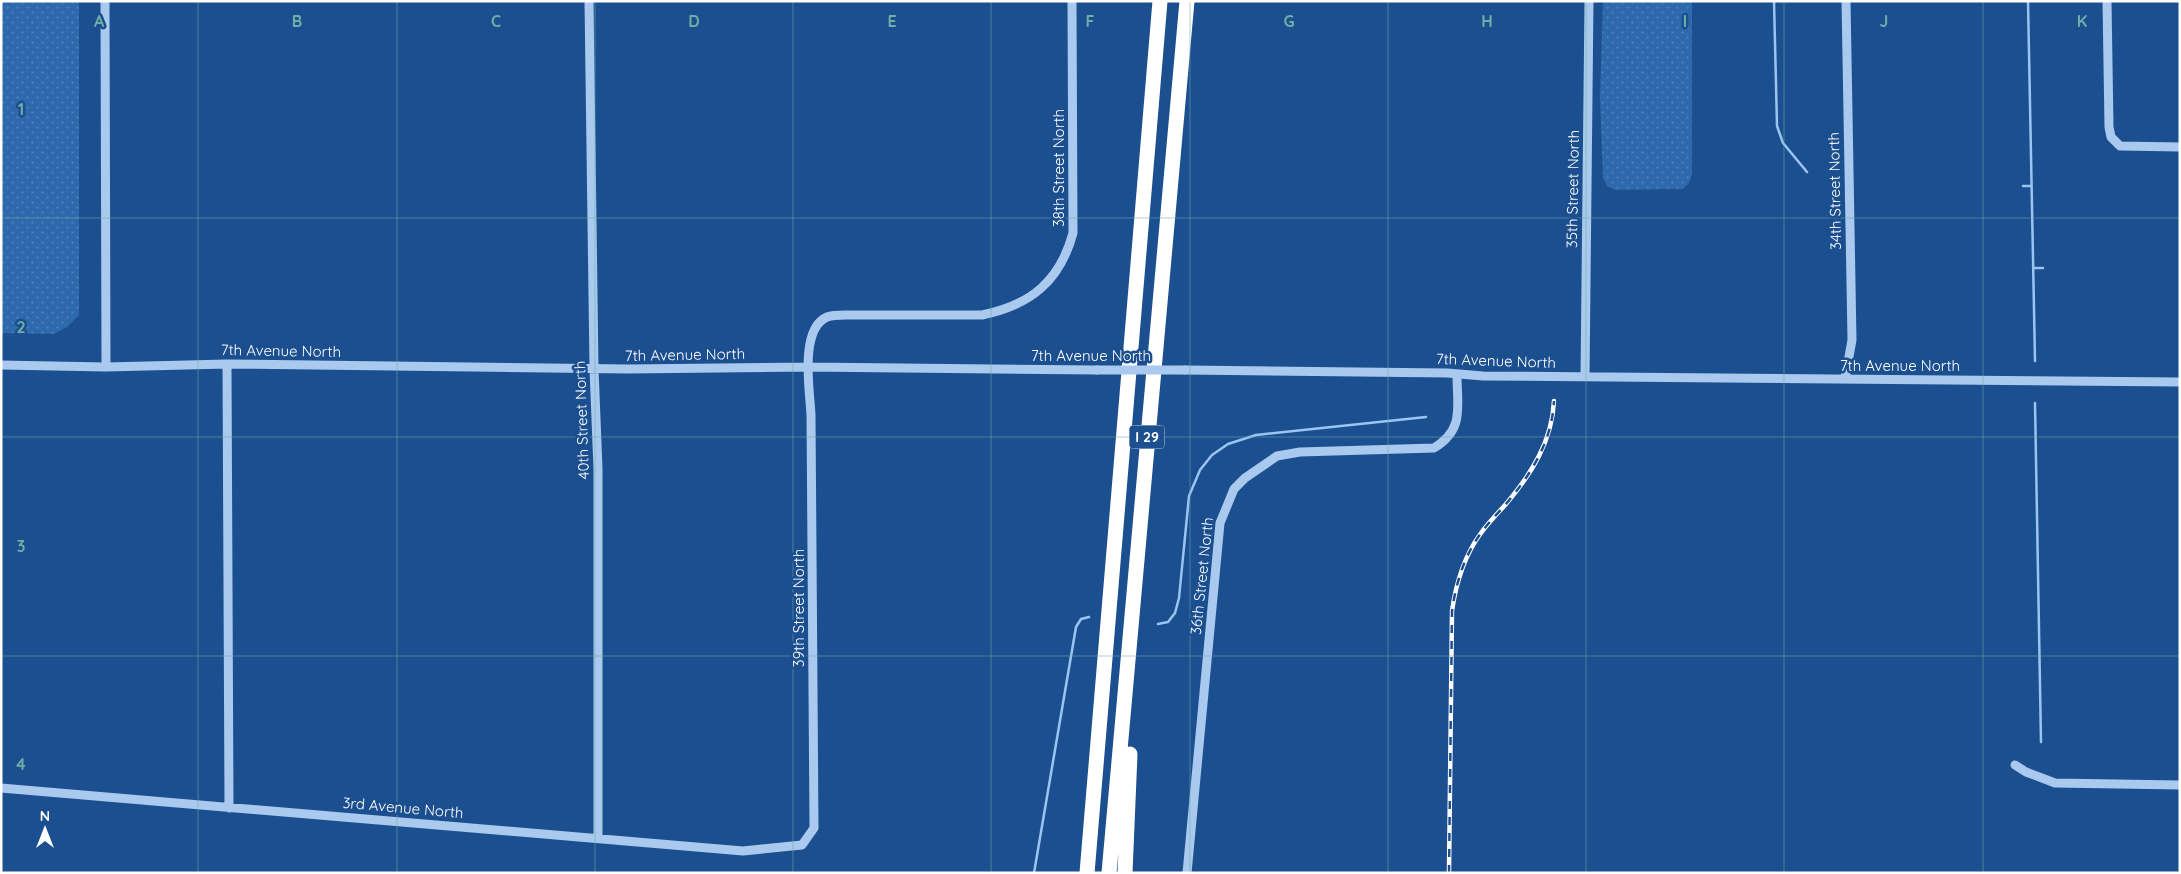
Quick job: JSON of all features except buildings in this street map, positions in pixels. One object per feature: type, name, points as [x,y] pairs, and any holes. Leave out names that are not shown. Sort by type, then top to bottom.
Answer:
[{"type":"highway","name":"I 29","points":[[1086,873],[1159,1]]},
{"type":"highway","name":"I 29","points":[[1109,873],[1187,1]]},
{"type":"highway","points":[[1125,873],[1135,677],[1134,590]]},
{"type":"highway","points":[[1080,873],[1091,826]]},
{"type":"street","points":[[105,1],[106,367]]},
{"type":"street","name":"40th Street North","points":[[589,1],[594,369],[598,469],[598,838]]},
{"type":"street","name":"38th Street North","points":[[808,367],[810,340],[817,325],[827,317],[846,315],[982,315],[998,312],[1020,302],[1039,290],[1056,274],[1069,249],[1073,233],[1072,1]]},
{"type":"street","name":"35th Street North","points":[[1585,377],[1589,1]]},
{"type":"street","name":"34th Street North","points":[[1845,379],[1852,340],[1846,1]]},
{"type":"street","points":[[2107,1],[2109,127],[2111,137],[2120,146],[2180,147]]},
{"type":"street","points":[[227,364],[229,808]]},
{"type":"street","name":"7th Avenue North","points":[[1,365],[106,367],[227,364],[594,369],[808,367],[1185,370],[1585,377],[2180,382]]},
{"type":"street","name":"39th Street North","points":[[802,845],[814,828],[811,423],[808,367]]},
{"type":"street","name":"36th Street North","points":[[1187,873],[1220,523],[1234,489],[1245,478],[1277,456],[1300,452],[1434,448],[1446,441],[1455,429],[1457,374]]},
{"type":"street","points":[[2015,765],[2026,772],[2055,783],[2180,785]]},
{"type":"street","name":"3rd Avenue North","points":[[1,788],[743,851],[802,845]]},
{"type":"shaded area","points":[[1,1],[79,1],[79,315],[67,327],[54,334],[1,333]]},
{"type":"shaded area","points":[[1603,1],[1692,1],[1692,174],[1689,183],[1683,189],[1615,190],[1607,186],[1603,178],[1600,98]]},
{"type":"waterway","points":[[1774,1],[1777,126],[1783,143],[1807,172]]},
{"type":"waterway","points":[[2028,1],[2035,361]]},
{"type":"waterway","points":[[2023,186],[2031,186]]},
{"type":"waterway","points":[[2033,268],[2043,268]]},
{"type":"waterway","points":[[2035,403],[2041,742]]},
{"type":"waterway","points":[[1158,624],[1168,622],[1175,613],[1179,598],[1189,496],[1200,470],[1212,455],[1228,444],[1256,435],[1426,417]]},
{"type":"waterway","points":[[1034,873],[1076,627],[1081,619],[1089,617]]},
{"type":"railway","points":[[1449,873],[1452,611],[1456,590],[1465,560],[1475,542],[1524,480],[1539,456],[1549,430],[1554,401]]}]
